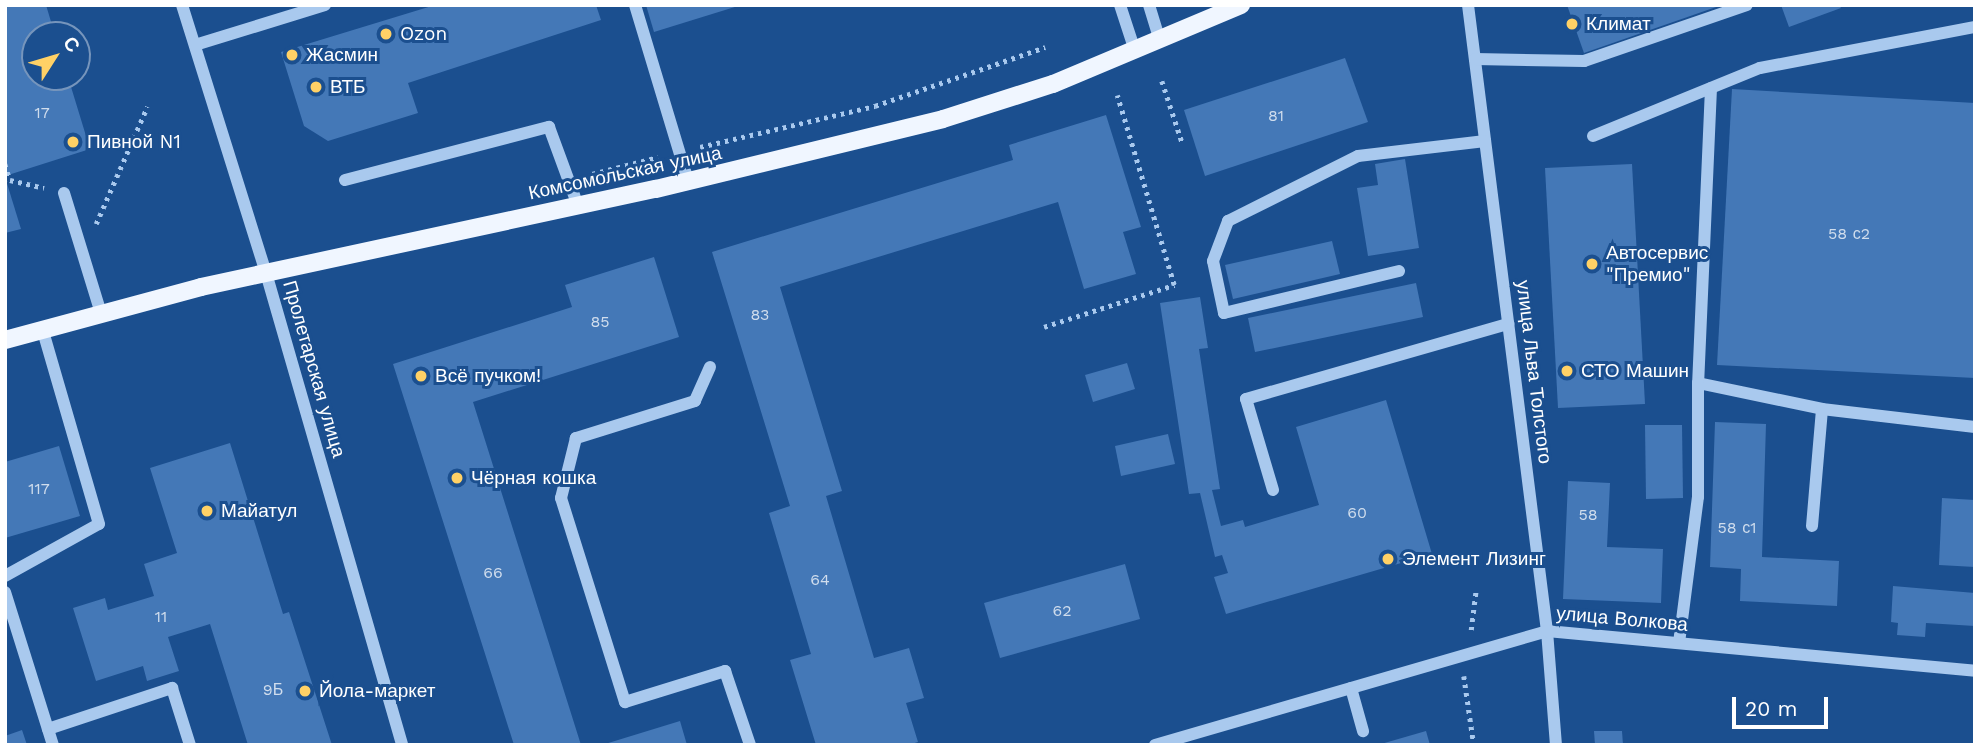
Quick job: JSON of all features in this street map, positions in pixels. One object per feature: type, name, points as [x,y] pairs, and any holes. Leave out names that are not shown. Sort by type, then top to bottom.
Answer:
[{"type":"main road","name":"Комсомольская улица","points":[[5,340],[42,328],[266,273],[688,181],[943,119],[1053,84],[1241,5]]},
{"type":"street","name":"Пролетарская улица","points":[[182,5],[266,273],[402,745]]},
{"type":"street","points":[[195,45],[325,5]]},
{"type":"street","points":[[635,5],[688,181]]},
{"type":"street","points":[[1120,5],[1135,51]]},
{"type":"street","points":[[1149,5],[1160,41]]},
{"type":"street","name":"улица Льва Толстого","points":[[1468,5],[1547,631],[1556,745]]},
{"type":"street","points":[[1475,59],[1584,61],[1747,5]]},
{"type":"street","points":[[1593,136],[1760,68],[1975,27]]},
{"type":"street","points":[[1679,643],[1698,497],[1698,383],[1711,88]]},
{"type":"street","points":[[345,180],[549,127],[578,206]]},
{"type":"street","points":[[1399,271],[1224,313],[1213,261],[1228,221],[1358,156],[1485,141]]},
{"type":"street","points":[[64,193],[101,313]]},
{"type":"street","points":[[1273,490],[1247,399],[1508,324]]},
{"type":"street","points":[[5,576],[99,524],[42,328]]},
{"type":"street","points":[[709,367],[695,401],[576,438],[561,499],[625,702],[725,671],[750,745]]},
{"type":"street","points":[[1698,383],[1822,409],[1975,428]]},
{"type":"street","points":[[1812,526],[1822,409]]},
{"type":"street","points":[[5,592],[53,745]]},
{"type":"street","name":"улица Волкова","points":[[1155,745],[1547,631],[1975,671]]},
{"type":"street","points":[[48,729],[172,688],[190,745]]},
{"type":"street","points":[[1351,688],[1363,731]]},
{"type":"path","points":[[569,181],[679,151],[875,106],[1045,47]]},
{"type":"path","points":[[1162,81],[1183,145]]},
{"type":"path","points":[[1044,327],[1174,285],[1117,95]]},
{"type":"path","points":[[83,253],[147,107]]},
{"type":"path","points":[[5,164],[10,180],[64,193]]},
{"type":"path","points":[[1463,679],[1474,745]]},
{"type":"building","points":[[5,5],[46,5],[51,21],[21,21],[21,91],[72,91],[90,149],[5,176]]},
{"type":"building","points":[[435,5],[596,5],[601,20],[408,83],[418,113],[328,141],[304,126],[281,52]]},
{"type":"building","points":[[646,5],[738,5],[738,6],[654,32]]},
{"type":"building","points":[[1567,5],[1719,5],[1719,6],[1584,53]]},
{"type":"building","points":[[1781,5],[1839,5],[1841,8],[1789,27]]},
{"type":"building","points":[[1345,58],[1368,122],[1205,176],[1184,110]]},
{"type":"building","points":[[1732,89],[1975,103],[1975,378],[1717,365]]},
{"type":"building","points":[[1106,115],[1141,227],[1123,232],[1136,274],[1084,289],[1058,202],[780,287],[842,491],[826,496],[874,658],[909,648],[924,698],[906,703],[918,742],[908,745],[816,745],[790,660],[811,654],[769,513],[790,506],[712,252],[1013,160],[1009,145]]},
{"type":"building","points":[[1405,159],[1419,248],[1368,256],[1357,188],[1378,185],[1375,164]]},
{"type":"building","points":[[1632,164],[1645,404],[1558,408],[1545,168]]},
{"type":"building","points":[[5,177],[21,229],[5,233]]},
{"type":"building","points":[[1332,241],[1340,274],[1233,299],[1225,265]]},
{"type":"building","points":[[654,257],[679,337],[473,402],[581,745],[514,745],[393,364],[572,307],[565,285]]},
{"type":"building","points":[[1416,283],[1423,317],[1255,352],[1248,318]]},
{"type":"building","points":[[1200,297],[1208,348],[1199,349],[1220,489],[1212,490],[1221,526],[1243,520],[1245,527],[1319,505],[1296,427],[1386,400],[1432,554],[1226,614],[1214,577],[1228,573],[1222,555],[1215,557],[1200,493],[1189,494],[1160,303]]},
{"type":"building","points":[[1127,363],[1135,389],[1093,402],[1085,375]]},
{"type":"building","points":[[1715,422],[1766,424],[1762,557],[1839,561],[1837,606],[1740,601],[1741,569],[1710,567]]},
{"type":"building","points":[[1645,425],[1682,425],[1683,498],[1646,499]]},
{"type":"building","points":[[1168,434],[1175,464],[1121,476],[1115,446]]},
{"type":"building","points":[[230,443],[283,614],[289,612],[332,745],[248,745],[210,624],[168,637],[179,671],[147,681],[143,666],[96,681],[73,608],[105,598],[108,610],[154,596],[144,564],[177,553],[150,468]]},
{"type":"building","points":[[59,446],[80,516],[5,538],[5,462]]},
{"type":"building","points":[[1568,481],[1610,483],[1607,547],[1663,549],[1661,603],[1563,599]]},
{"type":"building","points":[[1942,498],[1975,500],[1975,567],[1939,565]]},
{"type":"building","points":[[1125,564],[1140,619],[1000,658],[984,603]]},
{"type":"building","points":[[1893,586],[1975,593],[1975,626],[1926,623],[1925,637],[1897,635],[1898,623],[1891,622]]},
{"type":"building","points":[[680,721],[687,745],[605,745],[605,744]]},
{"type":"building","points":[[22,730],[27,745],[5,745],[5,736]]},
{"type":"building","points":[[1426,731],[1430,745],[1381,745],[1381,744]]},
{"type":"building","points":[[1594,731],[1622,731],[1623,745],[1595,745]]},
{"type":"place","name":"Климат","points":[[1572,24]]},
{"type":"place","name":"Ozon","points":[[386,34]]},
{"type":"place","name":"Жасмин","points":[[292,55]]},
{"type":"place","name":"ВТБ","points":[[316,87]]},
{"type":"place","name":"Пивной N1","points":[[73,142]]},
{"type":"place","name":"Автосервис \"Премио\"","points":[[1592,264]]},
{"type":"place","name":"СТО Машин","points":[[1567,371]]},
{"type":"place","name":"Всё пучком!","points":[[421,376]]},
{"type":"place","name":"Чёрная кошка","points":[[457,478]]},
{"type":"place","name":"Майатул","points":[[207,511]]},
{"type":"place","name":"Элемент Лизинг","points":[[1388,559]]},
{"type":"place","name":"Йола-маркет","points":[[305,691]]}]
